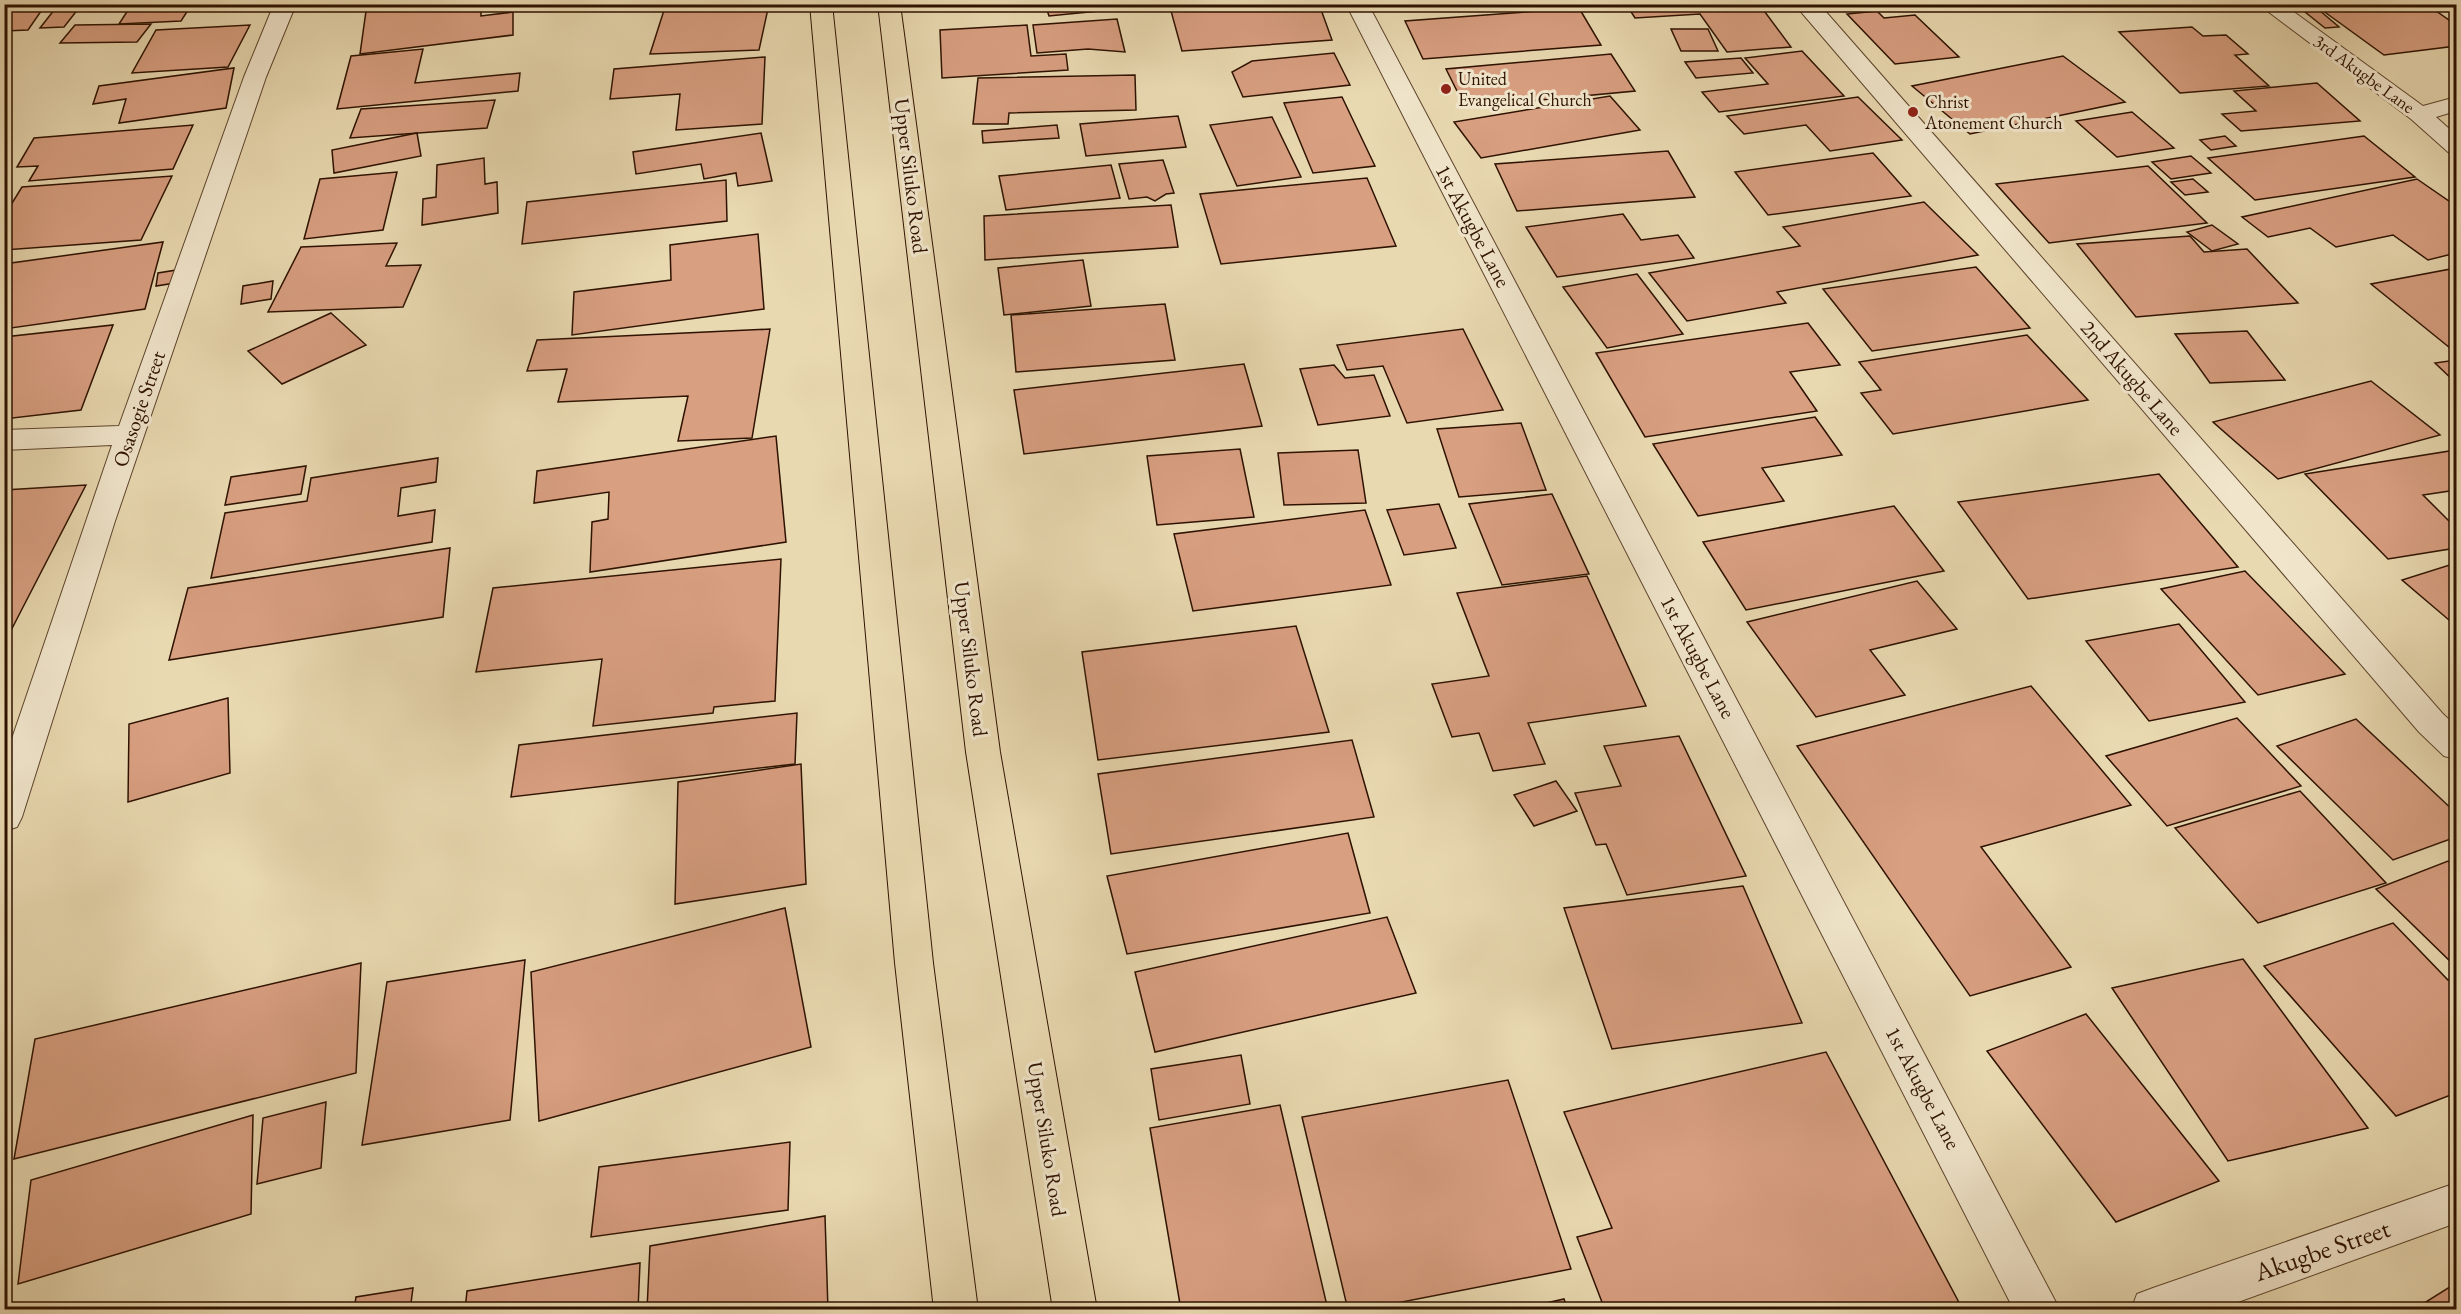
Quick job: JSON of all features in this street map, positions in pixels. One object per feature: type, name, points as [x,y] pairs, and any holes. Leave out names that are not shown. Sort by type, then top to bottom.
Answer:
[{"type":"main road","points":[[821,4],[914,963],[956,1310]]},
{"type":"main road","name":"Upper Siluko Road","points":[[889,4],[983,752],[1075,1310]]},
{"type":"street","name":"Osasogie Street","points":[[4,817],[130,435],[255,77],[285,4]]},
{"type":"street","name":"1st Akugbe Lane","points":[[1358,4],[2038,1310]]},
{"type":"street","name":"3rd Akugbe Lane","points":[[2268,4],[2419,114],[2457,147]]},
{"type":"street","name":"2nd Akugbe Lane","points":[[1822,6],[2423,714],[2457,746]]},
{"type":"street","points":[[2419,114],[2457,104]]},
{"type":"street","points":[[4,440],[130,435]]},
{"type":"street","name":"Akugbe Street","points":[[2153,1310],[2457,1203]]},
{"type":"building","points":[[4,4],[46,4],[28,30],[4,31]]},
{"type":"building","points":[[82,4],[64,27],[40,28],[58,5]]},
{"type":"building","points":[[132,4],[192,4],[181,21],[119,24]]},
{"type":"building","points":[[367,4],[481,4],[481,16],[513,12],[513,35],[360,54]]},
{"type":"building","points":[[485,4],[537,4],[534,11],[482,11]]},
{"type":"building","points":[[666,4],[769,4],[759,50],[650,54]]},
{"type":"building","points":[[1045,4],[1118,4],[1119,9],[1049,16]]},
{"type":"building","points":[[1140,4],[1193,4],[1142,10]]},
{"type":"building","points":[[1261,4],[1319,4],[1332,40],[1182,51],[1171,11]]},
{"type":"building","points":[[1416,4],[1480,4],[1481,8],[1416,7]]},
{"type":"building","points":[[1626,4],[1759,4],[1791,47],[1727,52],[1700,14],[1635,18]]},
{"type":"building","points":[[2364,4],[2426,4],[2456,25],[2456,46],[2384,55],[2322,10]]},
{"type":"building","points":[[1579,8],[1601,45],[1423,59],[1405,21]]},
{"type":"building","points":[[2319,10],[2339,27],[2325,28],[2305,12]]},
{"type":"building","points":[[1877,11],[1884,18],[1915,15],[1959,57],[1895,64],[1847,14]]},
{"type":"building","points":[[1117,19],[1125,52],[1088,49],[1037,53],[1033,25]]},
{"type":"building","points":[[151,24],[137,42],[60,43],[75,25]]},
{"type":"building","points":[[250,25],[228,67],[132,73],[156,30]]},
{"type":"building","points":[[1027,25],[1031,56],[1066,54],[1068,70],[942,78],[940,30]]},
{"type":"building","points":[[2192,27],[2203,36],[2226,35],[2248,54],[2235,55],[2269,86],[2180,93],[2119,32]]},
{"type":"building","points":[[1671,29],[1708,29],[1718,51],[1681,51]]},
{"type":"building","points":[[423,49],[415,83],[520,73],[518,91],[337,109],[351,56]]},
{"type":"building","points":[[1802,51],[1844,96],[1719,112],[1702,92],[1768,84],[1745,58]]},
{"type":"building","points":[[1334,53],[1350,85],[1243,97],[1232,72],[1252,61]]},
{"type":"building","points":[[1611,54],[1635,91],[1465,107],[1446,69]]},
{"type":"building","points":[[2063,56],[2125,102],[1970,134],[1912,86]]},
{"type":"building","points":[[765,57],[762,124],[676,130],[680,94],[610,99],[614,69]]},
{"type":"building","points":[[1741,58],[1753,73],[1696,78],[1685,62]]},
{"type":"building","points":[[234,68],[226,108],[119,123],[126,99],[93,104],[99,86]]},
{"type":"building","points":[[1135,75],[1136,110],[1009,113],[1008,124],[973,124],[978,78]]},
{"type":"building","points":[[2317,83],[2360,121],[2241,131],[2222,114],[2256,111],[2234,91]]},
{"type":"building","points":[[1610,96],[1640,130],[1481,158],[1454,122]]},
{"type":"building","points":[[1342,97],[1375,166],[1313,173],[1284,103]]},
{"type":"building","points":[[1858,97],[1902,140],[1830,151],[1806,125],[1744,134],[1727,116]]},
{"type":"building","points":[[495,100],[487,128],[350,138],[361,109]]},
{"type":"building","points":[[2132,112],[2174,148],[2117,157],[2076,121]]},
{"type":"building","points":[[1178,116],[1186,147],[1086,156],[1080,124]]},
{"type":"building","points":[[1272,117],[1301,177],[1237,186],[1210,125]]},
{"type":"building","points":[[193,125],[173,169],[29,181],[38,166],[17,167],[34,138]]},
{"type":"building","points":[[1057,125],[1059,138],[983,143],[982,131]]},
{"type":"building","points":[[417,133],[421,156],[334,173],[332,150]]},
{"type":"building","points":[[761,133],[772,181],[738,186],[736,173],[704,179],[701,164],[636,174],[633,152]]},
{"type":"building","points":[[2225,136],[2236,146],[2211,150],[2200,140]]},
{"type":"building","points":[[2364,136],[2415,177],[2255,200],[2208,158]]},
{"type":"building","points":[[1668,151],[1695,197],[1517,211],[1495,164]]},
{"type":"building","points":[[1873,153],[1911,196],[1768,215],[1735,172]]},
{"type":"building","points":[[2191,156],[2211,173],[2171,179],[2152,162]]},
{"type":"building","points":[[484,158],[485,184],[497,182],[498,213],[422,225],[423,199],[436,197],[437,165]]},
{"type":"building","points":[[1163,160],[1174,193],[1166,194],[1155,201],[1147,197],[1129,199],[1119,164]]},
{"type":"building","points":[[1111,165],[1120,198],[1006,210],[999,176]]},
{"type":"building","points":[[2148,166],[2207,223],[2049,243],[1996,184]]},
{"type":"building","points":[[397,172],[383,230],[304,239],[320,179]]},
{"type":"building","points":[[172,176],[141,240],[4,250],[4,216],[22,187]]},
{"type":"building","points":[[1367,178],[1396,246],[1221,264],[1200,194]]},
{"type":"building","points":[[2193,179],[2208,192],[2185,195],[2171,182]]},
{"type":"building","points":[[2417,179],[2456,206],[2456,253],[2428,260],[2393,235],[2336,247],[2310,228],[2268,237],[2242,217]]},
{"type":"building","points":[[726,180],[727,221],[522,244],[527,202]]},
{"type":"building","points":[[1924,202],[1978,255],[1777,292],[1786,303],[1687,321],[1649,273],[1800,246],[1783,227]]},
{"type":"building","points":[[1171,205],[1178,247],[985,260],[984,216]]},
{"type":"building","points":[[1623,214],[1641,240],[1678,235],[1694,258],[1557,277],[1526,227]]},
{"type":"building","points":[[2212,225],[2238,244],[2212,251],[2187,232]]},
{"type":"building","points":[[758,234],[764,309],[572,335],[574,292],[671,280],[670,245]]},
{"type":"building","points":[[2190,236],[2204,252],[2247,249],[2298,303],[2136,317],[2077,244]]},
{"type":"building","points":[[163,242],[145,309],[4,329],[4,313],[7,313],[11,301],[4,302],[4,264]]},
{"type":"building","points":[[397,243],[386,266],[421,265],[403,307],[268,312],[301,247]]},
{"type":"building","points":[[1083,260],[1091,306],[1004,315],[998,268]]},
{"type":"building","points":[[1976,267],[2030,328],[1872,351],[1823,289]]},
{"type":"building","points":[[2456,268],[2455,352],[2371,284]]},
{"type":"building","points":[[183,269],[181,282],[156,286],[158,273]]},
{"type":"building","points":[[1637,274],[1683,334],[1607,348],[1563,287]]},
{"type":"building","points":[[273,281],[271,299],[241,304],[243,286]]},
{"type":"building","points":[[1165,304],[1175,360],[1016,372],[1011,315]]},
{"type":"building","points":[[331,313],[366,345],[282,384],[248,351]]},
{"type":"building","points":[[1808,323],[1840,365],[1790,372],[1817,411],[1645,437],[1596,353]]},
{"type":"building","points":[[113,325],[81,410],[4,419],[4,337]]},
{"type":"building","points":[[770,329],[752,438],[678,441],[688,396],[558,402],[567,369],[527,371],[537,340]]},
{"type":"building","points":[[1463,329],[1503,410],[1407,423],[1383,366],[1347,370],[1337,345]]},
{"type":"building","points":[[2247,331],[2285,380],[2210,383],[2175,334]]},
{"type":"building","points":[[2027,335],[2088,400],[1893,434],[1861,393],[1881,390],[1859,362]]},
{"type":"building","points":[[2456,360],[2456,383],[2435,363]]},
{"type":"building","points":[[1244,364],[1262,426],[1024,454],[1014,390]]},
{"type":"building","points":[[1334,365],[1345,378],[1374,375],[1390,416],[1318,425],[1300,369]]},
{"type":"building","points":[[2371,381],[2440,435],[2278,479],[2213,422]]},
{"type":"building","points":[[1815,417],[1842,455],[1762,468],[1784,501],[1698,516],[1653,444]]},
{"type":"building","points":[[1521,423],[1546,490],[1459,497],[1437,429]]},
{"type":"building","points":[[776,436],[786,542],[590,572],[592,522],[608,519],[609,492],[534,503],[537,471]]},
{"type":"building","points":[[1240,449],[1254,517],[1157,525],[1147,456]]},
{"type":"building","points":[[1358,450],[1366,503],[1284,505],[1278,453]]},
{"type":"building","points":[[2456,450],[2456,490],[2423,495],[2456,528],[2456,548],[2388,559],[2305,474]]},
{"type":"building","points":[[438,458],[436,482],[401,488],[398,516],[435,510],[432,542],[211,578],[225,513],[307,501],[311,478]]},
{"type":"building","points":[[306,466],[301,494],[225,505],[231,477]]},
{"type":"building","points":[[2159,474],[2238,567],[2028,599],[1958,502]]},
{"type":"building","points":[[86,485],[4,644],[4,490]]},
{"type":"building","points":[[1552,494],[1589,574],[1502,585],[1469,504]]},
{"type":"building","points":[[1439,504],[1456,548],[1404,555],[1387,510]]},
{"type":"building","points":[[1894,506],[1944,571],[1746,610],[1703,542]]},
{"type":"building","points":[[1365,510],[1391,585],[1193,611],[1174,534]]},
{"type":"building","points":[[450,548],[443,617],[169,660],[188,588]]},
{"type":"building","points":[[781,559],[775,701],[714,707],[713,713],[593,726],[602,659],[476,672],[493,588]]},
{"type":"building","points":[[2456,563],[2456,626],[2402,580]]},
{"type":"building","points":[[2245,571],[2345,674],[2258,695],[2161,589]]},
{"type":"building","points":[[1587,576],[1646,706],[1528,723],[1545,764],[1493,771],[1479,733],[1452,737],[1432,684],[1489,676],[1457,593]]},
{"type":"building","points":[[1917,581],[1957,629],[1870,650],[1905,695],[1816,717],[1747,622]]},
{"type":"building","points":[[2179,624],[2245,702],[2149,721],[2086,641]]},
{"type":"building","points":[[1296,626],[1329,732],[1098,760],[1082,652]]},
{"type":"building","points":[[2031,686],[2131,805],[1981,847],[2071,967],[1970,996],[1797,746]]},
{"type":"building","points":[[228,698],[230,773],[128,802],[129,724]]},
{"type":"building","points":[[797,713],[795,764],[511,797],[519,745]]},
{"type":"building","points":[[2237,718],[2301,786],[2167,826],[2106,756]]},
{"type":"building","points":[[2356,719],[2456,813],[2456,837],[2393,860],[2277,746]]},
{"type":"building","points":[[1679,736],[1746,876],[1627,895],[1606,844],[1596,845],[1575,793],[1621,786],[1604,746]]},
{"type":"building","points":[[1352,740],[1374,817],[1111,854],[1098,774]]},
{"type":"building","points":[[801,764],[806,884],[675,904],[678,782]]},
{"type":"building","points":[[1556,781],[1577,811],[1534,826],[1514,795]]},
{"type":"building","points":[[2300,791],[2386,883],[2258,923],[2175,828]]},
{"type":"building","points":[[1348,833],[1370,913],[1127,954],[1107,876]]},
{"type":"building","points":[[2448,861],[2456,868],[2456,961],[2452,963],[2376,889]]},
{"type":"building","points":[[1743,886],[1802,1023],[1612,1049],[1564,908]]},
{"type":"building","points":[[785,908],[811,1047],[539,1121],[531,972]]},
{"type":"building","points":[[1387,917],[1416,993],[1155,1052],[1135,972]]},
{"type":"building","points":[[2393,923],[2448,980],[2456,976],[2456,1093],[2396,1116],[2264,966]]},
{"type":"building","points":[[2243,959],[2368,1128],[2228,1161],[2112,988]]},
{"type":"building","points":[[525,960],[510,1120],[362,1145],[387,982]]},
{"type":"building","points":[[361,963],[356,1073],[14,1159],[35,1039]]},
{"type":"building","points":[[2086,1014],[2219,1181],[2116,1222],[1987,1051]]},
{"type":"building","points":[[1826,1052],[1963,1310],[1605,1310],[1577,1237],[1612,1228],[1564,1112]]},
{"type":"building","points":[[1241,1055],[1250,1104],[1159,1120],[1151,1069]]},
{"type":"building","points":[[1508,1080],[1571,1269],[1361,1310],[1348,1310],[1302,1117]]},
{"type":"building","points":[[326,1102],[321,1168],[257,1184],[263,1118]]},
{"type":"building","points":[[1280,1105],[1328,1310],[1181,1310],[1150,1128]]},
{"type":"building","points":[[253,1115],[251,1214],[18,1284],[31,1180]]},
{"type":"building","points":[[790,1142],[788,1210],[591,1237],[599,1167]]},
{"type":"building","points":[[825,1216],[828,1310],[647,1310],[650,1246]]},
{"type":"building","points":[[640,1263],[638,1310],[465,1310],[467,1291]]},
{"type":"building","points":[[2456,1283],[2456,1310],[2413,1310]]},
{"type":"building","points":[[413,1288],[410,1310],[354,1310],[356,1297]]},
{"type":"building","points":[[1564,1299],[1568,1310],[1515,1310]]},
{"type":"place","name":"United Evangelical Church","points":[[1446,89]]},
{"type":"place","name":"Christ Atonement Church","points":[[1913,112]]}]
